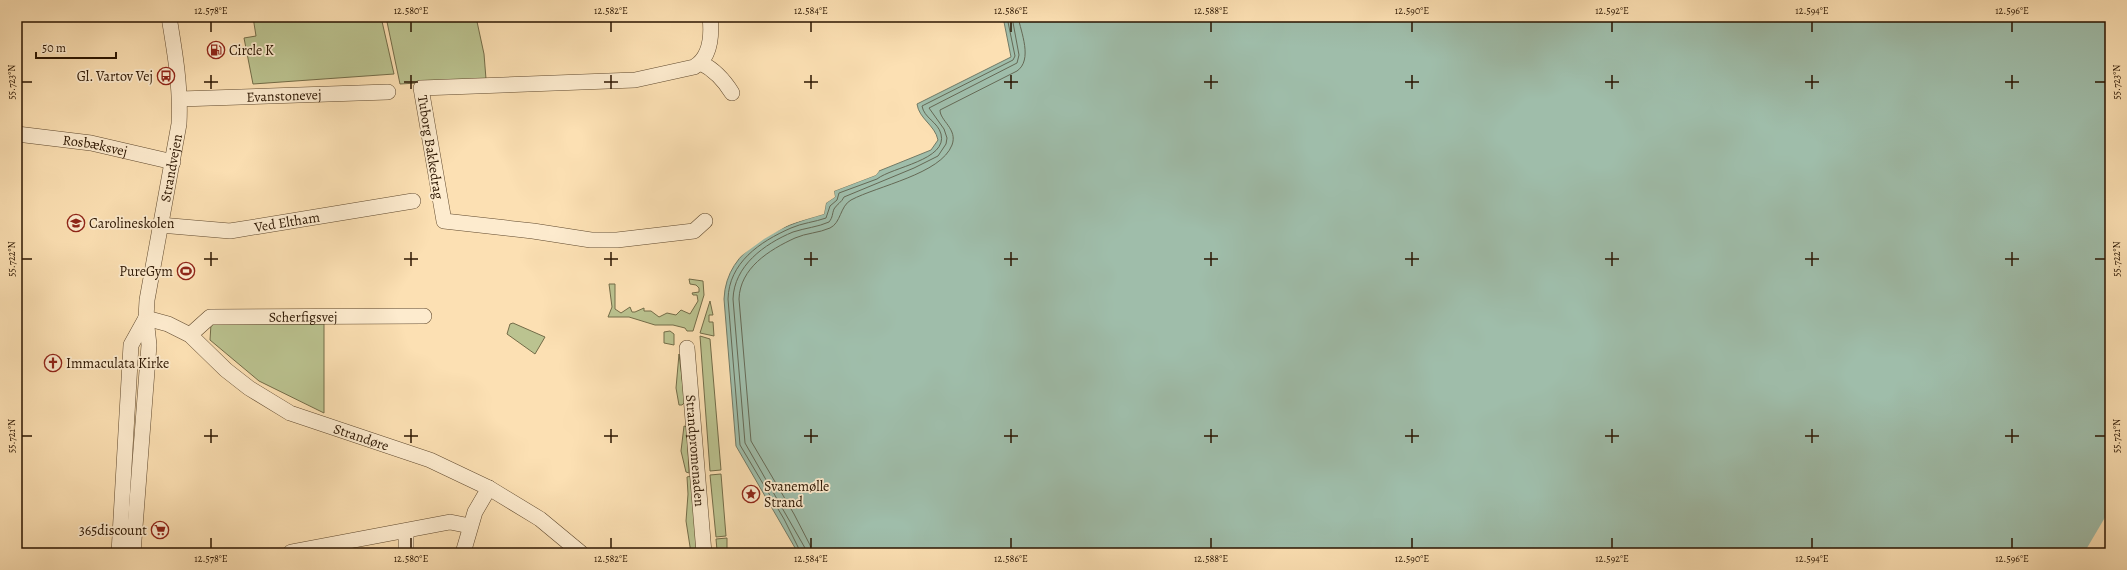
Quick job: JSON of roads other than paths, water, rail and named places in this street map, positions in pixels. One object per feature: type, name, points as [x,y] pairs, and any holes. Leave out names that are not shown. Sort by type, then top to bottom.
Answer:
[{"type":"street","name":"Strandvejen","points":[[133,553],[148,345],[146,318],[160,225],[179,124],[180,99],[169,17]]},
{"type":"street","points":[[710,17],[711,37],[708,50],[702,63],[710,67],[724,80],[732,93]]},
{"type":"street","name":"Tuborg Bakkedrag","points":[[702,63],[694,67],[635,80],[421,88],[444,221],[533,231],[590,240],[616,240],[694,231],[706,222]]},
{"type":"street","name":"Evanstonevej","points":[[180,99],[388,92]]},
{"type":"street","name":"Rosbæksvej","points":[[17,134],[92,143],[173,162]]},
{"type":"street","name":"Ved Eltham","points":[[160,225],[230,231],[413,201]]},
{"type":"street","name":"Scherfigsvej","points":[[190,335],[210,317],[424,316]]},
{"type":"street","name":"Strandvejen","points":[[120,553],[131,345],[146,318]]},
{"type":"street","name":"Strandøre","points":[[146,318],[168,324],[190,335],[226,370],[249,388],[290,413],[430,460],[489,488],[540,519],[581,553]]},
{"type":"street","name":"Strandpromenaden","points":[[687,348],[704,553]]},
{"type":"street","points":[[464,553],[470,526],[475,512],[489,488]]},
{"type":"street","points":[[291,552],[450,522],[470,526]]},
{"type":"street","points":[[406,531],[406,553]]},
{"type":"water","points":[[1003,17],[2110,17],[2110,553],[798,553],[736,446],[724,299],[727,281],[734,265],[745,252],[758,242],[774,232],[790,225],[824,214],[826,203],[835,197],[834,191],[876,175],[879,171],[931,150],[938,140],[934,130],[918,109],[917,104],[1011,57]]},
{"type":"place","name":"Circle K","points":[[216,50]]},
{"type":"place","name":"Gl. Vartov Vej","points":[[166,76]]},
{"type":"place","name":"Carolineskolen","points":[[76,223]]},
{"type":"place","name":"PureGym","points":[[186,271]]},
{"type":"place","name":"Immaculata Kirke","points":[[53,363]]},
{"type":"place","name":"Svanemølle Strand","points":[[751,494]]},
{"type":"place","name":"365discount","points":[[160,530]]}]
